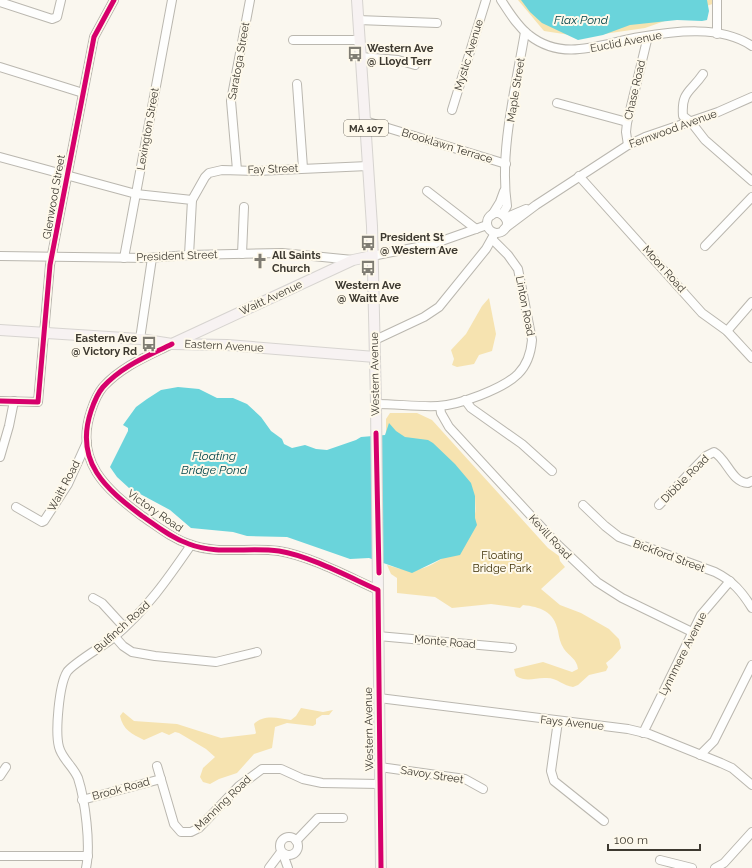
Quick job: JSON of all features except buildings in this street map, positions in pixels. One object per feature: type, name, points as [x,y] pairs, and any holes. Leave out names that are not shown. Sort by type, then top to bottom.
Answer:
[{"type":"main road","name":"Western Avenue","points":[[357,0],[368,166],[375,340],[381,868]]},
{"type":"main road","name":"Waitt Avenue","points":[[172,344],[353,260],[372,256]]},
{"type":"main road","name":"Eastern Avenue","points":[[0,330],[140,339],[172,344],[227,345],[375,357]]},
{"type":"street","points":[[0,2],[52,19],[57,17],[61,0]]},
{"type":"street","name":"Glenwood Street","points":[[14,401],[38,402],[52,256],[94,37],[114,0]]},
{"type":"street","name":"Lexington Street","points":[[124,258],[172,0]]},
{"type":"street","name":"Saratoga Street","points":[[237,170],[232,101],[250,0]]},
{"type":"street","name":"Mystic Avenue","points":[[452,110],[486,0]]},
{"type":"street","points":[[501,0],[525,32]]},
{"type":"street","points":[[717,0],[717,34]]},
{"type":"street","points":[[358,20],[437,23]]},
{"type":"street","name":"Euclid Avenue","points":[[525,32],[541,42],[570,50],[585,50],[648,36],[692,32],[717,34],[737,38],[752,46]]},
{"type":"street","name":"Maple Street","points":[[507,206],[505,188],[507,144],[525,32]]},
{"type":"street","name":"Chase Road","points":[[628,145],[626,132],[627,122],[648,36]]},
{"type":"street","points":[[293,40],[360,40]]},
{"type":"street","points":[[361,57],[398,60],[415,65]]},
{"type":"street","points":[[0,67],[83,93]]},
{"type":"street","points":[[703,74],[686,94],[683,101],[683,116],[691,122],[705,140],[752,181]]},
{"type":"street","points":[[297,84],[303,168]]},
{"type":"street","name":"Fernwood Avenue","points":[[504,229],[536,205],[628,145],[645,137],[691,122],[752,97]]},
{"type":"street","points":[[557,103],[627,122]]},
{"type":"street","name":"Brooklawn Terrace","points":[[365,121],[506,164]]},
{"type":"street","points":[[0,157],[136,194],[192,200],[189,255]]},
{"type":"street","name":"Fay Street","points":[[192,200],[200,184],[209,173],[222,170],[257,171],[368,166]]},
{"type":"street","name":"Moon Road","points":[[579,176],[702,313],[727,331],[752,358]]},
{"type":"street","name":"Maple Street","points":[[487,225],[488,219],[500,202],[505,188]]},
{"type":"street","points":[[427,191],[476,229]]},
{"type":"street","points":[[705,246],[752,197]]},
{"type":"street","name":"Fernwood Avenue","points":[[503,216],[536,205]]},
{"type":"street","points":[[375,340],[424,317],[439,307],[486,249],[493,236],[504,229],[506,224],[503,216],[507,206],[509,210],[518,212]]},
{"type":"street","points":[[242,254],[244,207]]},
{"type":"street","points":[[492,215],[503,216]]},
{"type":"street","points":[[372,256],[433,244],[487,225],[493,236]]},
{"type":"street","name":"Linton Road","points":[[376,404],[440,406],[465,400],[509,380],[518,374],[526,363],[532,346],[518,269],[493,236]]},
{"type":"street","name":"President Street","points":[[0,256],[152,258],[189,255],[282,254],[353,260]]},
{"type":"street","points":[[140,339],[152,258]]},
{"type":"street","points":[[727,331],[752,302]]},
{"type":"street","name":"Victory Road","points":[[172,344],[128,365],[102,387],[97,395],[89,417],[88,442],[90,459],[95,470],[110,490],[160,529],[191,545],[218,549],[280,552],[317,564],[378,590]]},
{"type":"street","points":[[465,400],[477,413],[529,449],[552,471]]},
{"type":"street","points":[[0,401],[14,401],[9,426],[0,457]]},
{"type":"street","name":"Kevill Road","points":[[440,406],[441,413],[449,427],[577,565],[607,589],[692,632]]},
{"type":"street","name":"Waitt Road","points":[[16,507],[42,522],[44,521],[68,484],[88,442]]},
{"type":"street","name":"Dibble Road","points":[[659,505],[706,456],[712,453],[718,455],[740,481],[748,483],[752,481]]},
{"type":"street","name":"Bickford Street","points":[[583,505],[619,537],[715,572],[730,581],[740,589],[752,608]]},
{"type":"street","name":"Bulfinch Road","points":[[86,868],[88,844],[78,777],[61,753],[59,747],[58,738],[62,688],[69,669],[115,636],[157,594],[191,545]]},
{"type":"street","name":"Lynnmere Avenue","points":[[643,733],[673,674],[692,632],[707,607],[730,581]]},
{"type":"street","points":[[94,598],[102,603],[124,627]]},
{"type":"street","points":[[115,636],[123,646],[132,652],[156,656],[216,662],[257,652]]},
{"type":"street","name":"Monte Road","points":[[378,636],[512,648]]},
{"type":"street","points":[[700,755],[714,741],[752,665]]},
{"type":"street","name":"Fays Avenue","points":[[379,698],[628,729],[643,733],[732,768],[752,786]]},
{"type":"street","points":[[558,721],[551,770],[554,781],[604,821]]},
{"type":"street","name":"Manning Road","points":[[157,766],[176,829],[187,833],[199,828],[239,786],[262,769],[281,769],[303,779],[322,783],[380,784]]},
{"type":"street","points":[[0,776],[6,767]]},
{"type":"street","name":"Savoy Street","points":[[380,767],[466,779],[483,789]]},
{"type":"street","name":"Brook Road","points":[[82,800],[161,779]]},
{"type":"street","points":[[296,840],[318,818],[343,818]]},
{"type":"street","points":[[715,868],[724,863],[752,832]]},
{"type":"street","points":[[282,853],[291,856],[296,853],[298,846],[296,840],[290,837],[282,840],[280,844],[282,853],[288,868]]},
{"type":"street","points":[[269,868],[282,853]]},
{"type":"street","points":[[0,856],[88,856]]},
{"type":"street","points":[[660,860],[692,868]]},
{"type":"green space","name":"Flax Pond","points":[[518,0],[718,0],[718,2],[645,28],[583,37],[544,31]]},
{"type":"green space","points":[[489,298],[496,334],[492,351],[479,355],[474,364],[457,367],[452,365],[454,359],[451,350],[466,334],[482,306]]},
{"type":"green space","name":"Floating Bridge Park","points":[[390,413],[417,413],[432,420],[548,548],[559,556],[560,561],[565,567],[541,589],[560,605],[581,613],[609,629],[619,639],[621,648],[606,663],[608,667],[606,671],[589,675],[578,685],[573,687],[551,678],[520,678],[516,676],[514,669],[543,662],[572,672],[578,669],[574,660],[564,649],[556,624],[550,615],[545,611],[535,607],[523,605],[520,608],[491,604],[452,608],[435,597],[397,593],[397,578],[391,574],[387,565],[403,569],[420,569],[438,561],[455,548],[468,532],[472,523],[475,514],[475,496],[386,438],[386,419]]},
{"type":"green space","points":[[301,708],[323,712],[333,710],[329,715],[322,715],[316,719],[316,724],[313,726],[287,723],[275,727],[272,748],[254,754],[237,773],[219,779],[210,784],[203,782],[200,777],[203,768],[215,757],[206,749],[175,732],[169,735],[162,732],[144,740],[132,733],[123,725],[120,716],[123,712],[134,721],[177,724],[221,738],[255,734],[254,724],[258,721],[266,718],[291,720],[296,716]]},
{"type":"water","name":"Flax Pond","points":[[521,0],[707,0],[709,11],[707,20],[677,20],[630,25],[603,35],[578,40],[542,23],[530,12]]},
{"type":"water","name":"Floating Bridge Pond","points":[[178,387],[199,389],[217,398],[233,398],[247,404],[261,417],[271,431],[282,439],[284,444],[292,448],[305,445],[316,449],[327,450],[361,437],[385,435],[389,423],[396,431],[405,437],[428,440],[455,464],[471,483],[475,496],[475,518],[477,525],[460,555],[441,559],[412,573],[369,558],[350,559],[287,537],[247,536],[233,532],[191,528],[170,510],[129,488],[117,477],[110,467],[128,431],[128,428],[123,425],[136,407],[161,390]]},
{"type":"cycle path","points":[[0,401],[38,402],[50,265],[94,37],[114,0]]},
{"type":"cycle path","points":[[172,344],[127,367],[103,387],[92,408],[87,429],[87,445],[90,460],[97,472],[116,495],[164,532],[182,541],[211,549],[279,551],[303,557],[378,590],[381,868]]},
{"type":"cycle path","points":[[376,433],[379,573]]},
{"type":"place","name":"Western Ave @ Lloyd Terr","points":[[355,54]]},
{"type":"place","name":"President St @ Western Ave","points":[[368,243]]},
{"type":"place","name":"All Saints Church","points":[[260,261]]},
{"type":"place","name":"Western Ave @ Waitt Ave","points":[[368,268]]},
{"type":"place","name":"Eastern Ave @ Victory Rd","points":[[149,344]]}]
